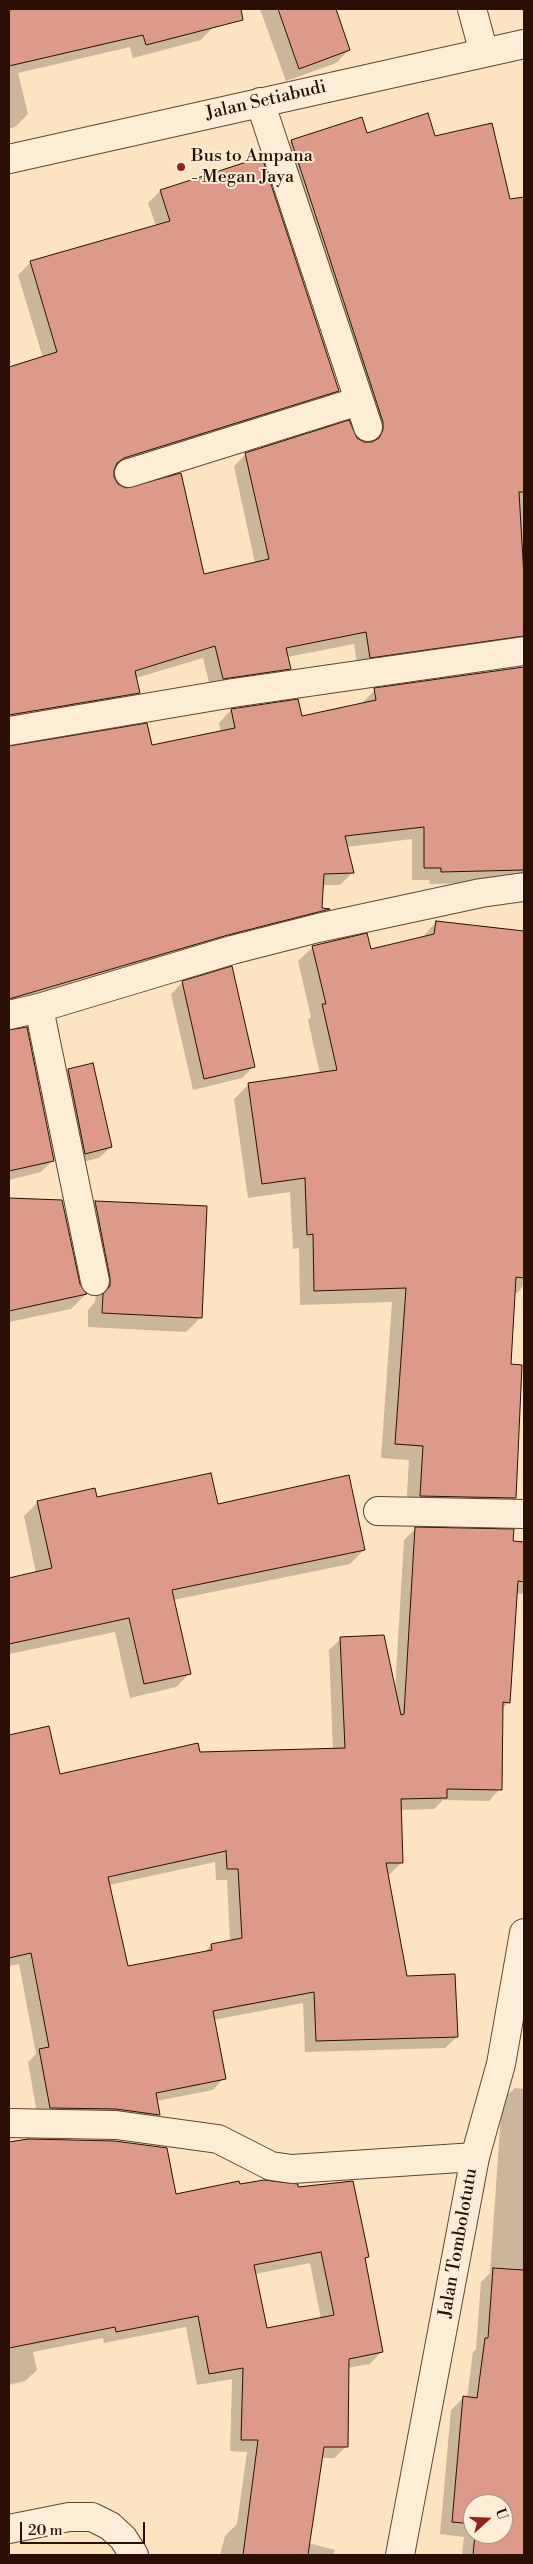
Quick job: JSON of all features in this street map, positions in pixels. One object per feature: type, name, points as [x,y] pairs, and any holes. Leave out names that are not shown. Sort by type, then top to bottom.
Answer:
[{"type":"street","points":[[472,9],[484,53]]},
{"type":"street","name":"Jalan Setiabudi","points":[[9,159],[524,44]]},
{"type":"street","points":[[260,102],[368,427]]},
{"type":"street","points":[[129,473],[359,401]]},
{"type":"street","points":[[9,732],[233,693],[524,651]]},
{"type":"street","points":[[9,1014],[40,1008],[232,950],[318,928],[481,893],[524,887]]},
{"type":"street","points":[[40,1008],[95,1281]]},
{"type":"street","points":[[378,1511],[524,1514]]},
{"type":"street","name":"Jalan Tombolotutu","points":[[400,2555],[475,2157],[501,2064],[524,1933]]},
{"type":"street","points":[[9,2120],[116,2125],[218,2138],[271,2166],[292,2169],[475,2157]]},
{"type":"street","points":[[9,2529],[69,2517],[92,2517],[110,2526],[123,2538],[134,2555]]},
{"type":"building","points":[[9,9],[241,9],[243,20],[146,45],[143,35],[9,66]]},
{"type":"building","points":[[278,9],[336,9],[350,50],[299,69]]},
{"type":"building","points":[[428,113],[435,136],[492,123],[510,199],[524,197],[524,492],[519,492],[524,577],[524,636],[370,658],[366,632],[286,648],[291,669],[223,679],[215,646],[135,671],[140,693],[9,715],[9,367],[57,352],[30,261],[170,221],[160,190],[262,157],[339,391],[124,458],[117,463],[114,477],[118,484],[126,488],[181,473],[204,574],[269,559],[245,453],[349,420],[357,438],[364,442],[372,442],[379,438],[383,430],[383,422],[291,140],[362,117],[367,133]]},
{"type":"building","points":[[524,667],[524,870],[441,872],[441,868],[424,868],[424,827],[345,836],[354,873],[324,874],[322,908],[330,909],[228,935],[9,999],[9,746],[147,723],[152,745],[235,728],[231,709],[298,699],[302,716],[376,700],[374,688]]},
{"type":"building","points":[[436,921],[524,931],[524,1278],[516,1277],[511,1364],[522,1365],[516,1498],[420,1496],[423,1446],[395,1444],[406,1288],[314,1291],[313,1234],[307,1235],[305,1178],[262,1184],[248,1083],[337,1070],[322,1004],[326,1004],[312,946],[367,933],[371,949],[434,934]]},
{"type":"building","points":[[232,966],[255,1067],[204,1079],[182,981]]},
{"type":"building","points":[[27,1027],[54,1161],[9,1171],[9,1030]]},
{"type":"building","points":[[93,1063],[112,1147],[85,1154],[68,1069]]},
{"type":"building","points":[[9,1198],[62,1200],[80,1284],[87,1294],[9,1311]]},
{"type":"building","points":[[95,1201],[207,1206],[202,1318],[102,1313],[103,1294],[110,1286],[110,1278]]},
{"type":"building","points":[[211,1473],[218,1504],[349,1475],[365,1550],[172,1590],[191,1674],[144,1684],[129,1618],[9,1644],[9,1578],[52,1568],[37,1501],[95,1488],[97,1497]]},
{"type":"building","points":[[415,1527],[514,1529],[513,1541],[524,1542],[524,1582],[518,1581],[510,1703],[503,1702],[502,1790],[447,1789],[447,1798],[401,1799],[403,1863],[386,1863],[407,1976],[455,1974],[458,2037],[316,2041],[314,1992],[213,2011],[226,2079],[156,2093],[160,2115],[116,2109],[50,2108],[39,2049],[49,2047],[31,1953],[9,1958],[9,1735],[49,1726],[60,1774],[198,1743],[200,1752],[345,1748],[340,1637],[384,1635],[401,1715],[404,1714]],"holes":[[[226,1851],[227,1869],[238,1869],[242,1938],[211,1944],[212,1950],[128,1966],[108,1877]]]},
{"type":"building","points":[[28,2139],[115,2141],[167,2148],[176,2194],[239,2181],[240,2184],[264,2180],[298,2184],[298,2187],[353,2181],[369,2257],[365,2258],[383,2352],[349,2359],[348,2447],[324,2447],[308,2555],[243,2555],[258,2440],[241,2440],[243,2368],[209,2374],[198,2316],[116,2332],[115,2327],[9,2348],[9,2142]],"holes":[[[321,2252],[334,2315],[267,2328],[254,2265]]]},
{"type":"building","points":[[493,2268],[524,2270],[524,2555],[473,2555],[474,2544],[513,2544],[513,2494],[463,2494],[463,2523],[452,2522],[463,2396],[477,2398],[485,2338],[488,2338]]},
{"type":"place","name":"Bus to Ampana - Megan Jaya","points":[[181,167]]}]
